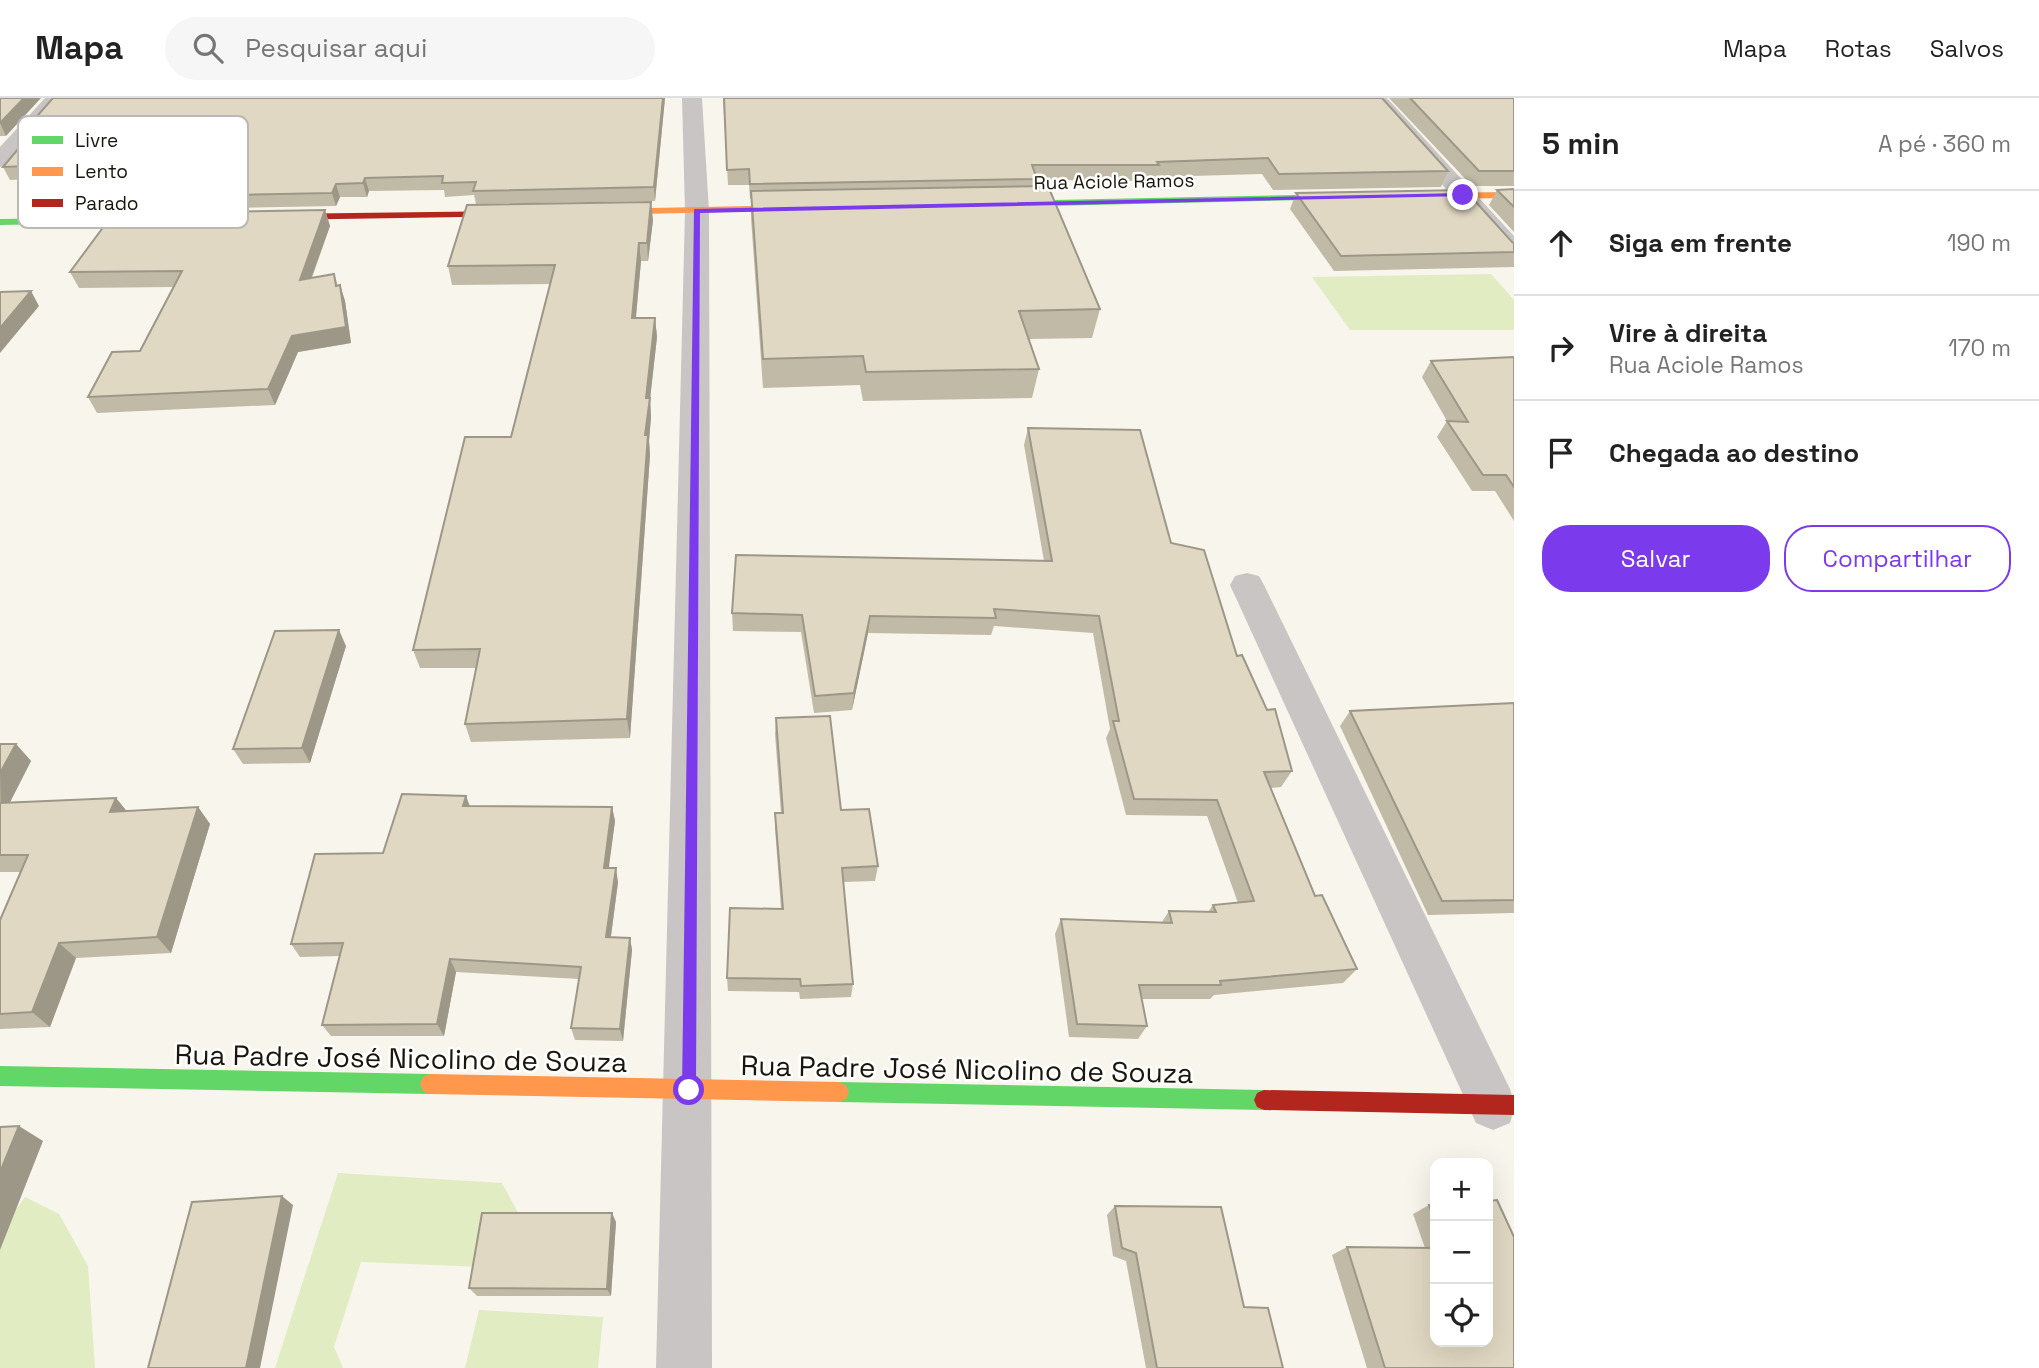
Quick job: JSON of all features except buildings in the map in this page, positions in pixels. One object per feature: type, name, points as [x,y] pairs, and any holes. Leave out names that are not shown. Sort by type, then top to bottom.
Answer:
[{"type":"street","points":[[40,116],[56,98]]},
{"type":"street","points":[[684,1368],[697,211],[692,98]]},
{"type":"street","points":[[1376,98],[1514,251]]},
{"type":"street","points":[[0,160],[18,140]]},
{"type":"street","points":[[1394,196],[1514,195]]},
{"type":"street","name":"Rua Aciole Ramos","points":[[989,205],[1366,197]]},
{"type":"street","points":[[585,212],[822,208]]},
{"type":"street","points":[[265,218],[530,213]]},
{"type":"street","points":[[0,222],[18,222]]},
{"type":"street","points":[[1247,584],[1503,1105]]},
{"type":"street","name":"Rua Padre José Nicolino de Souza","points":[[0,1076],[1503,1105]]},
{"type":"green space","points":[[1491,274],[1514,300],[1514,330],[1350,330],[1312,277]]},
{"type":"green space","points":[[338,1173],[502,1183],[523,1222],[482,1267],[361,1262],[334,1347],[343,1368],[275,1368]]},
{"type":"green space","points":[[25,1197],[59,1214],[88,1266],[95,1368],[0,1368],[0,1232]]},
{"type":"green space","points":[[479,1310],[603,1317],[598,1368],[465,1368]]},
{"type":"traffic: fast","points":[[1003,204],[1345,197]]},
{"type":"traffic: fast","points":[[0,222],[18,222]]},
{"type":"traffic: fast","points":[[0,1076],[430,1084]]},
{"type":"traffic: fast","points":[[839,1092],[1264,1100]]},
{"type":"traffic: slow","points":[[1416,196],[1514,195]]},
{"type":"traffic: slow","points":[[601,212],[803,208]]},
{"type":"traffic: slow","points":[[430,1084],[839,1092]]},
{"type":"traffic: jam","points":[[275,217],[516,214]]},
{"type":"traffic: jam","points":[[1264,1100],[1514,1105]]},
{"type":"route","points":[[689,1090],[697,211],[1463,195]]}]
